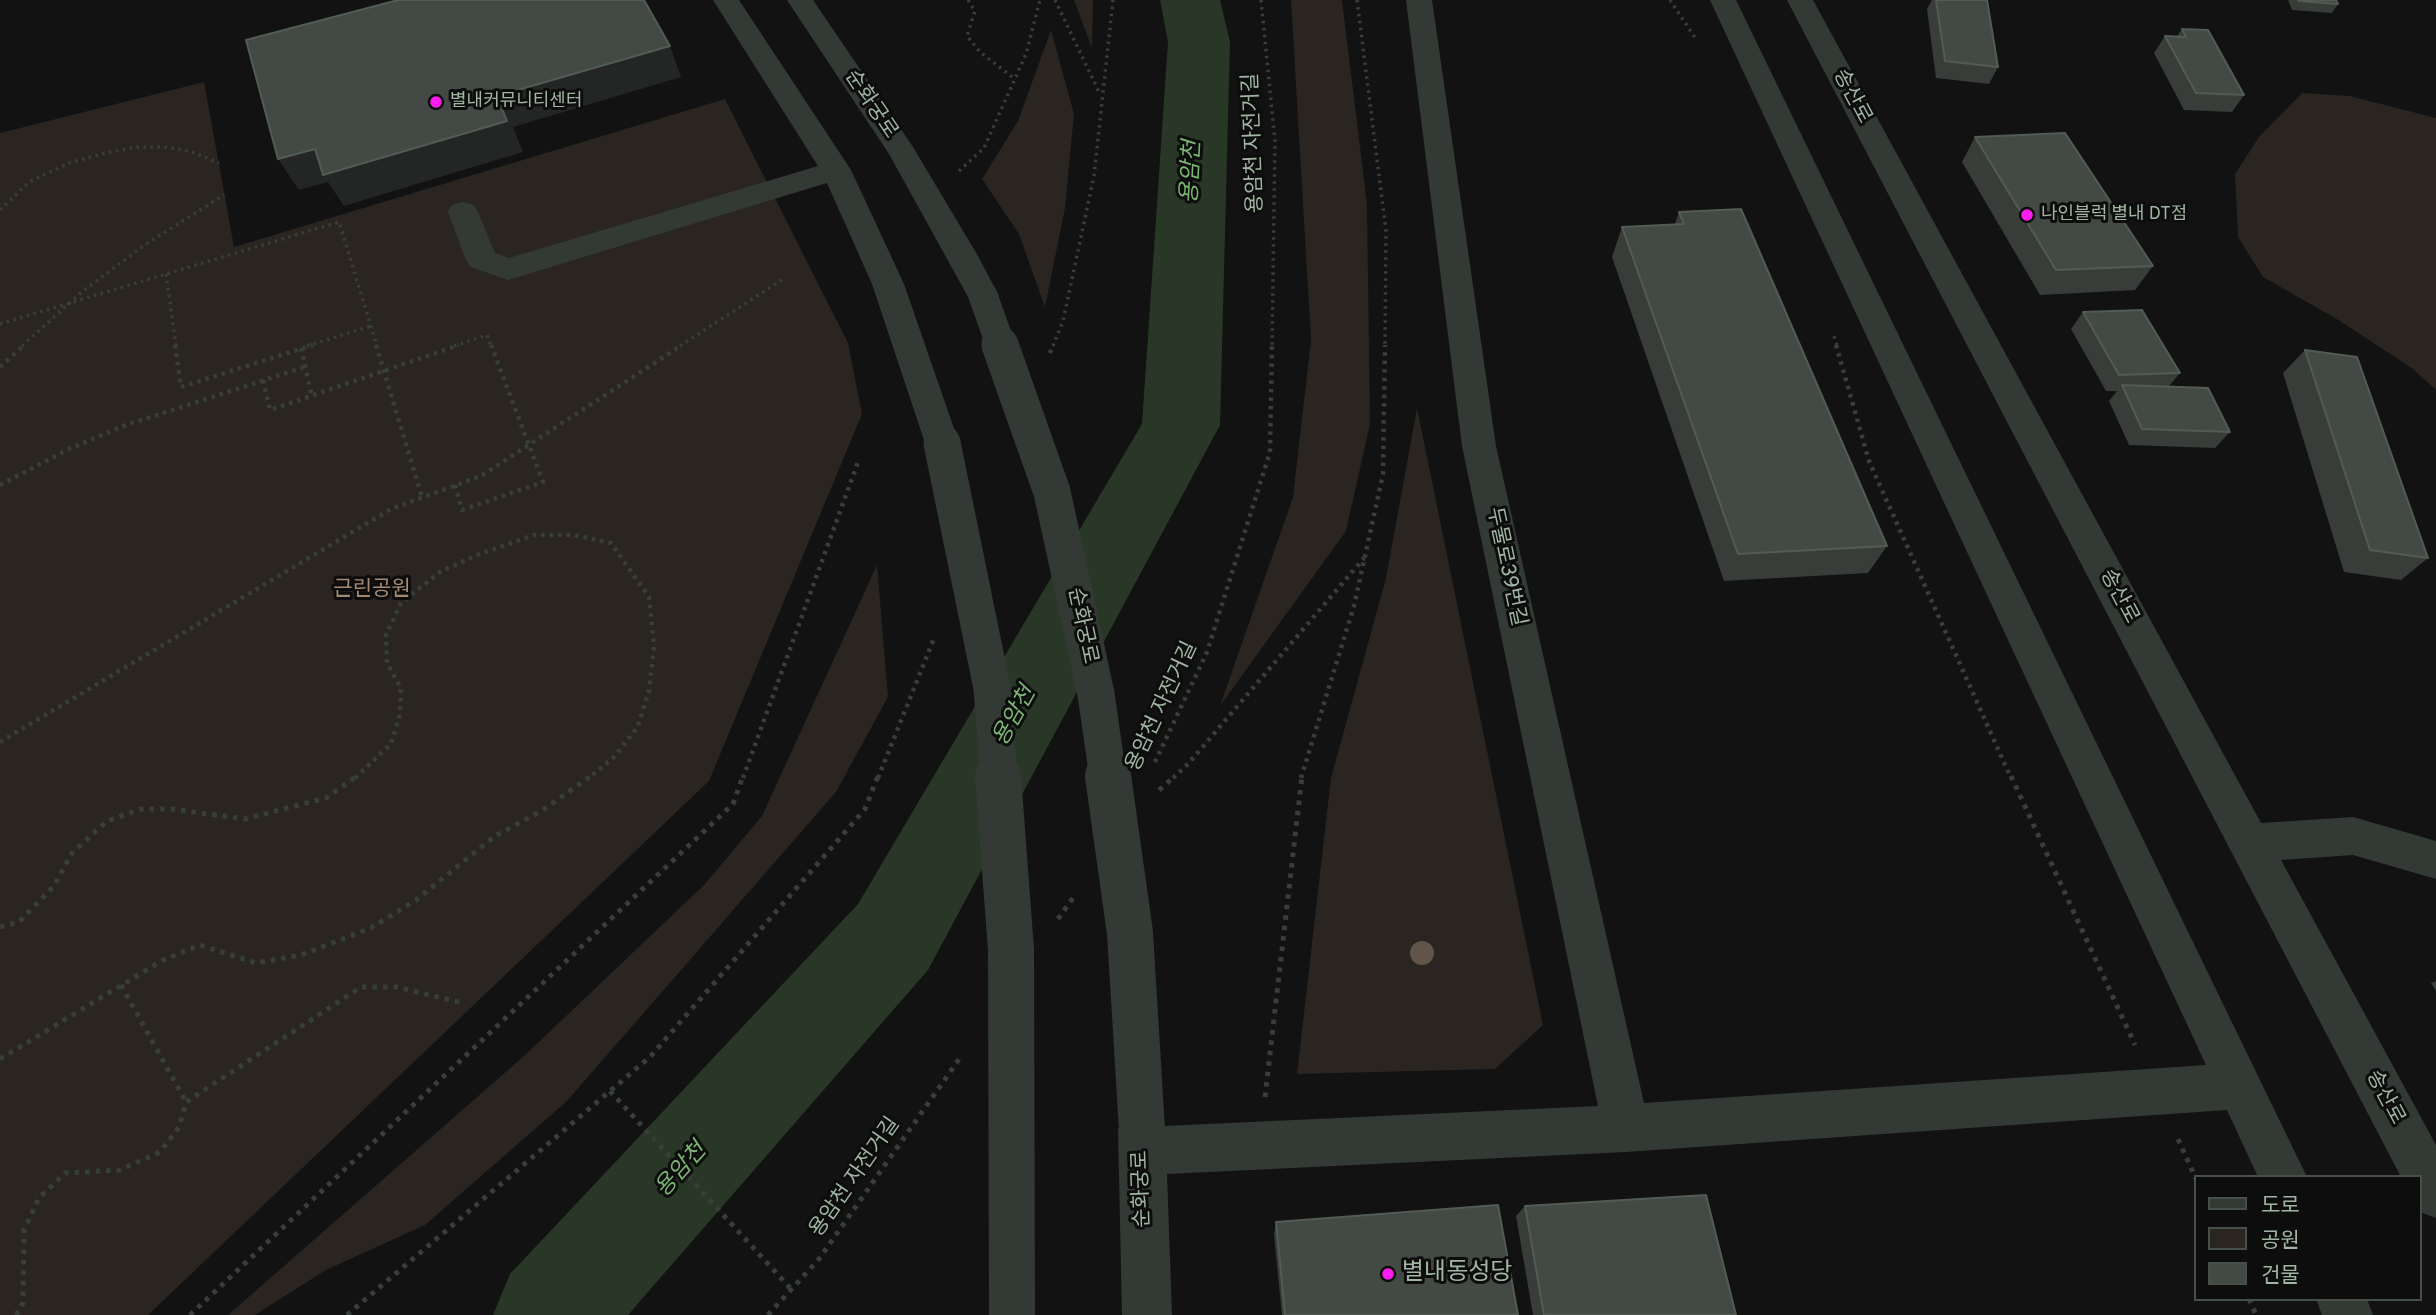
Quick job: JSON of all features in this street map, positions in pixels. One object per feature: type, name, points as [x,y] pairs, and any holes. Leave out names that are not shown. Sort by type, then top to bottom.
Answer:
[{"type":"street","points":[[726,0],[836,170],[888,284],[942,443],[992,688],[1011,950],[1012,1315]]},
{"type":"street","name":"순화궁로","points":[[800,0],[903,153],[983,296],[1052,492],[1096,694],[1130,933],[1142,1140],[1147,1315]]},
{"type":"street","name":"두물로39번길","points":[[1419,0],[1479,446],[1626,1128]]},
{"type":"street","points":[[1723,0],[2282,1175]]},
{"type":"street","name":"송산로","points":[[1800,0],[2436,1194]]},
{"type":"street","points":[[463,212],[482,261],[508,270],[836,170]]},
{"type":"street","points":[[2248,843],[2353,836],[2436,860]]},
{"type":"street","points":[[1142,1140],[1268,1144],[1626,1128],[2240,1086]]},
{"type":"path","points":[[968,0],[975,11],[967,36],[980,52],[1015,79]]},
{"type":"path","points":[[928,196],[984,148],[1026,54],[1040,0]]},
{"type":"path","points":[[1055,0],[1100,95]]},
{"type":"path","name":"용암천 자전거길","points":[[1151,771],[1207,652],[1270,453],[1275,141],[1261,0]]},
{"type":"path","points":[[1268,1144],[1265,1097],[1302,773],[1354,606],[1383,474],[1386,231],[1357,0]]},
{"type":"path","points":[[1670,0],[1699,44]]},
{"type":"path","points":[[0,210],[29,181],[69,163],[105,153],[138,147],[163,147],[190,151],[219,163]]},
{"type":"path","points":[[0,367],[72,302],[146,244],[224,195]]},
{"type":"path","points":[[0,324],[339,222],[422,497]]},
{"type":"path","points":[[166,274],[181,387],[370,326]]},
{"type":"path","points":[[0,742],[391,509],[481,476],[786,277]]},
{"type":"path","points":[[263,380],[270,410],[487,335],[543,482],[462,510],[455,485]]},
{"type":"path","points":[[1833,335],[1869,461],[1969,686],[2194,1175]]},
{"type":"path","points":[[301,348],[312,397]]},
{"type":"path","points":[[0,485],[71,448],[126,425],[305,367]]},
{"type":"path","points":[[190,1315],[733,804],[858,462]]},
{"type":"path","points":[[0,927],[19,922],[54,886],[72,853],[107,821],[141,809],[171,809],[245,819],[326,799],[364,771],[391,744],[400,714],[401,688],[387,663],[386,635],[401,603],[440,572],[477,555],[534,535],[575,535],[611,543],[649,597],[654,646],[649,691],[636,728],[613,758],[543,810],[495,836],[416,900],[371,928],[300,955],[256,963],[200,944],[163,960],[0,1059]]},
{"type":"path","points":[[1158,791],[1188,764],[1365,558]]},
{"type":"path","points":[[1057,920],[1081,887]]},
{"type":"path","points":[[121,985],[186,1102]]},
{"type":"path","points":[[16,1315],[23,1303],[24,1230],[39,1198],[65,1173],[120,1170],[160,1152],[179,1127],[186,1102],[361,987],[397,987],[463,1003]]},
{"type":"path","name":"용암천 자전거길","points":[[768,1315],[819,1259],[970,1044]]},
{"type":"path","points":[[347,1315],[610,1091],[791,1289]]},
{"type":"green space","points":[[1074,0],[1093,0],[1092,48]]},
{"type":"green space","points":[[1291,0],[1342,0],[1367,204],[1370,424],[1346,531],[1220,706],[1293,497],[1311,340]]},
{"type":"green space","points":[[1051,30],[1074,114],[1065,208],[1045,307],[1019,234],[982,179],[1018,121]]},
{"type":"green space","name":"근린공원","points":[[204,82],[234,247],[725,99],[848,343],[862,414],[709,781],[148,1315],[0,1315],[0,133]]},
{"type":"green space","points":[[2302,93],[2350,96],[2436,118],[2436,390],[2413,369],[2340,321],[2263,277],[2238,237],[2235,174],[2259,137]]},
{"type":"green space","points":[[1417,408],[1543,1025],[1495,1069],[1297,1074],[1331,778],[1386,578]]},
{"type":"green space","points":[[877,565],[888,697],[836,792],[567,1101],[425,1225],[326,1270],[255,1315],[228,1315],[524,1056],[704,885],[762,816]]},
{"type":"building","name":"별내커뮤니티센터","points":[[398,0],[644,0],[670,46],[497,96],[507,121],[323,175],[315,149],[278,159],[246,40]]},
{"type":"building","points":[[1936,0],[1987,0],[1998,67],[1945,61]]},
{"type":"building","points":[[2336,0],[2338,4],[2299,1]]},
{"type":"building","points":[[2182,29],[2208,30],[2244,95],[2196,93],[2165,36],[2186,37]]},
{"type":"building","points":[[2065,133],[2153,266],[2056,270],[1975,137]]},
{"type":"building","points":[[1741,209],[1887,546],[1738,554],[1622,227],[1684,224],[1679,212]]},
{"type":"building","points":[[2142,310],[2180,373],[2119,375],[2083,312]]},
{"type":"building","points":[[2305,350],[2357,357],[2428,558],[2370,550]]},
{"type":"building","points":[[2122,385],[2208,388],[2230,432],[2142,429]]},
{"type":"building","points":[[1706,1195],[1736,1315],[1544,1315],[1525,1206]]},
{"type":"building","name":"별내동성당","points":[[1498,1205],[1518,1315],[1285,1315],[1276,1222]]},
{"type":"waterway","name":"용암천","points":[[551,1315],[893,937],[1181,425],[1199,42],[1190,0]]},
{"type":"place","name":"별내커뮤니티센터","points":[[436,102]]},
{"type":"place","name":"나인블럭 별내 DT점","points":[[2027,215]]},
{"type":"place","name":"별내동성당","points":[[1388,1274]]}]
